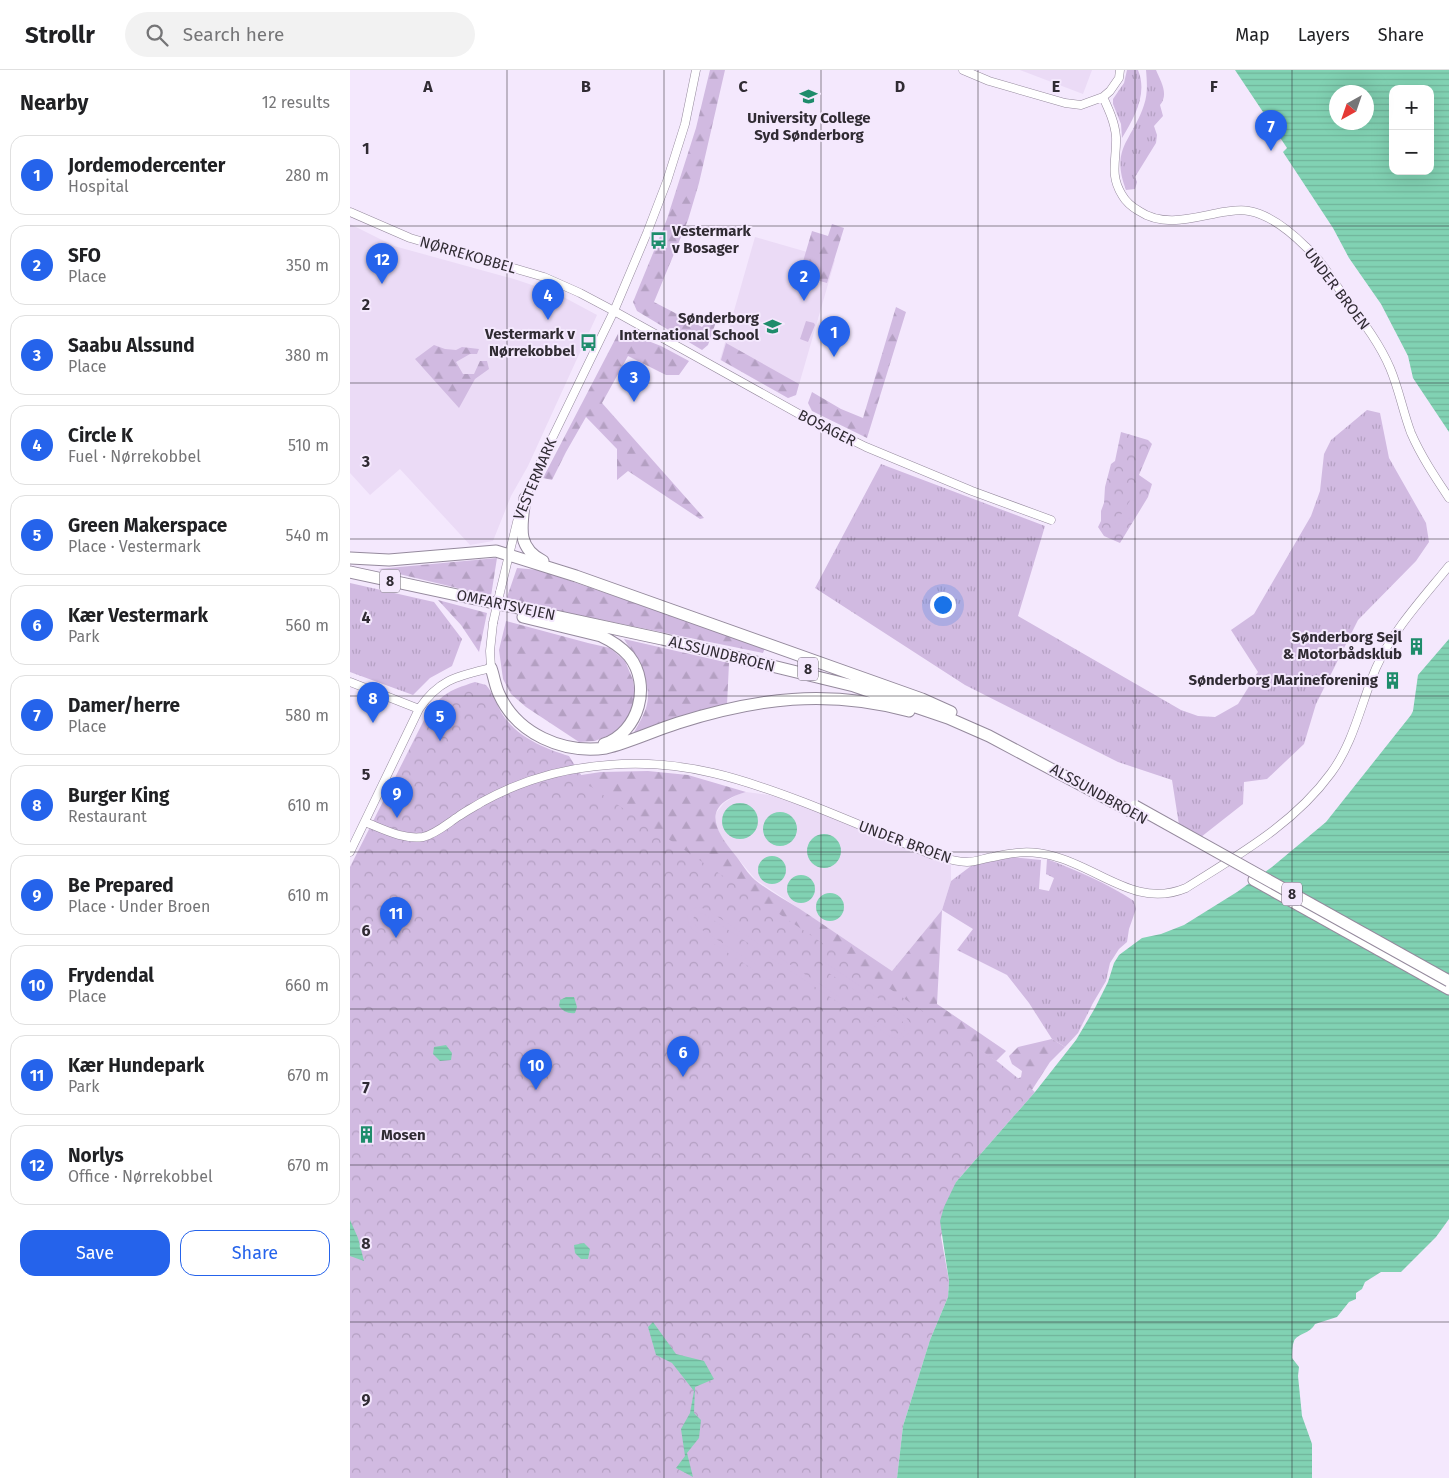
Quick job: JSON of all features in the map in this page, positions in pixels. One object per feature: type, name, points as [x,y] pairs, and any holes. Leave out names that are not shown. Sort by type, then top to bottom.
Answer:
[{"type":"highway","points":[[525,498],[521,532],[525,546],[540,560],[576,576]]},
{"type":"highway","points":[[350,558],[389,560],[496,552],[508,555],[576,576],[922,699],[951,712]]},
{"type":"highway","name":"OMFARTSVEJEN","points":[[350,572],[662,639]]},
{"type":"highway","points":[[430,589],[482,606],[601,636],[622,648],[636,668],[640,680],[641,693],[635,716],[624,731],[609,742],[583,748]]},
{"type":"highway","name":"ALSSUNDBROEN","points":[[662,639],[707,646],[859,681],[951,712],[1022,745],[1449,989]]},
{"type":"highway","name":"ALSSUNDBROEN","points":[[662,639],[871,691],[948,718],[989,736],[1134,809],[1449,981]]},
{"type":"highway","points":[[491,668],[499,694],[507,708],[518,721],[531,732],[544,739],[570,747],[596,750],[618,745],[677,724],[757,702],[790,698],[830,698],[894,707],[931,718],[1034,759]]},
{"type":"street","name":"VESTERMARK","points":[[491,668],[490,652],[493,623],[517,520],[543,457],[614,311],[667,181],[685,124],[696,70]]},
{"type":"street","points":[[963,70],[989,81],[1066,103],[1081,105],[1103,97],[1110,91],[1119,78],[1120,70]]},
{"type":"street","name":"UNDER BROEN","points":[[1103,97],[1112,118],[1116,135],[1114,177],[1124,198],[1132,206],[1144,214],[1166,220],[1182,220],[1233,211],[1251,211],[1281,226],[1309,249],[1360,319],[1389,366],[1410,430],[1421,454],[1449,498]]},
{"type":"street","name":"NØRREKOBBEL","points":[[350,212],[410,238],[544,277],[614,311]]},
{"type":"street","name":"BOSAGER","points":[[614,311],[799,414],[866,448],[972,491],[1051,520]]},
{"type":"street","name":"UNDER BROEN","points":[[365,822],[410,838],[424,836],[436,831],[484,801],[517,785],[554,774],[609,764],[674,766],[714,773],[768,789],[948,860],[969,862],[1014,852],[1036,852],[1075,863],[1132,891],[1152,895],[1176,892],[1186,888],[1258,842],[1294,814],[1320,786],[1333,770],[1345,750],[1376,667],[1386,648],[1396,632],[1449,566]]},
{"type":"street","points":[[350,852],[428,696],[436,688],[452,679],[491,668]]},
{"type":"street","points":[[350,682],[420,709]]},
{"type":"shaded area","points":[[1020,70],[1092,70],[1083,94]]},
{"type":"shaded area","points":[[1235,70],[1449,70],[1449,432],[1413,378],[1408,356],[1381,304],[1349,258],[1333,228],[1283,152],[1287,148]]},
{"type":"shaded area","points":[[350,224],[394,246],[514,279],[556,293],[597,315],[528,466],[511,496],[493,541],[470,545],[400,469],[370,495],[350,473]]},
{"type":"shaded area","name":"Sønderborg International School","points":[[755,237],[835,260],[796,395],[788,398],[720,360]]},
{"type":"shaded area","points":[[1449,639],[1449,1219],[1436,1237],[1401,1272],[1381,1272],[1365,1282],[1362,1289],[1356,1293],[1356,1299],[1349,1302],[1337,1317],[1315,1324],[1310,1330],[1298,1336],[1294,1341],[1292,1358],[1299,1367],[1298,1376],[1302,1416],[1312,1444],[1312,1478],[897,1478],[903,1426],[930,1340],[948,1297],[949,1281],[940,1221],[944,1207],[956,1182],[1035,1092],[1076,1040],[1095,1008],[1119,955],[1142,938],[1161,934],[1184,925],[1237,892],[1272,867],[1326,822],[1411,715],[1418,675]]},
{"type":"shaded area","points":[[746,792],[769,795],[802,804],[951,865],[951,881],[942,910],[892,971],[755,879],[726,844],[715,823],[716,813],[724,803],[736,795]]},
{"type":"shaded area","points":[[740,803],[752,809],[758,821],[752,833],[740,839],[728,833],[722,821],[728,809]]},
{"type":"shaded area","points":[[780,812],[792,817],[797,829],[792,841],[780,846],[768,841],[763,829],[768,817]]},
{"type":"shaded area","points":[[824,834],[831,835],[836,839],[840,844],[840,858],[836,863],[831,867],[824,868],[817,867],[812,863],[808,858],[807,851],[808,844],[812,839],[817,835]]},
{"type":"shaded area","points":[[772,856],[782,860],[786,870],[782,880],[772,884],[762,880],[758,870],[762,860]]},
{"type":"shaded area","points":[[801,875],[811,879],[815,889],[811,899],[801,903],[791,899],[787,889],[791,879]]},
{"type":"shaded area","points":[[830,893],[840,897],[844,907],[840,917],[830,921],[820,917],[816,907],[820,897]]},
{"type":"shaded area","points":[[566,997],[574,997],[577,1007],[575,1013],[566,1012],[559,1006],[560,1000]]},
{"type":"shaded area","points":[[446,1045],[452,1053],[451,1060],[440,1061],[433,1054],[434,1047]]},
{"type":"shaded area","points":[[350,1220],[358,1238],[364,1261],[350,1256]]},
{"type":"shaded area","points":[[584,1243],[590,1249],[588,1259],[581,1259],[575,1253],[574,1245]]},
{"type":"shaded area","points":[[653,1322],[676,1354],[704,1361],[714,1379],[695,1387],[694,1413],[701,1420],[699,1438],[687,1453],[693,1477],[676,1468],[685,1456],[681,1429],[690,1413],[694,1391],[672,1363],[656,1355],[648,1327]]},
{"type":"green space","points":[[710,70],[725,70],[699,183],[688,220],[654,302],[702,327],[710,316],[717,319],[708,345],[702,350],[637,311],[633,302],[667,219],[696,128]]},
{"type":"green space","points":[[1127,70],[1138,70],[1141,88],[1135,114],[1122,138],[1121,124],[1113,104],[1113,99],[1124,83]]},
{"type":"green space","points":[[1146,70],[1156,70],[1162,83],[1164,97],[1160,105],[1163,116],[1154,126],[1157,135],[1156,143],[1135,177],[1137,182],[1135,189],[1126,190],[1120,164],[1124,145],[1145,101],[1147,88]]},
{"type":"green space","points":[[832,224],[844,228],[827,283],[799,275],[812,231],[828,236]]},
{"type":"green space","points":[[896,307],[906,312],[867,438],[812,411],[808,403],[812,392],[841,409],[863,418]]},
{"type":"green space","points":[[806,321],[815,325],[808,342],[800,339]]},
{"type":"green space","points":[[620,330],[661,346],[689,361],[679,375],[666,375],[628,356],[602,403],[704,518],[700,519],[628,471],[617,480],[617,449],[586,417],[552,480],[543,478]]},
{"type":"green space","points":[[726,343],[799,384],[796,395],[788,398],[721,360]]},
{"type":"green space","points":[[434,345],[456,350],[462,347],[479,349],[477,354],[470,354],[456,362],[463,374],[474,374],[480,361],[487,361],[489,369],[475,379],[459,408],[415,359]]},
{"type":"green space","points":[[1367,410],[1380,413],[1389,458],[1426,523],[1429,542],[1416,561],[1358,620],[1316,704],[1304,744],[1267,779],[1244,782],[1243,804],[1201,837],[1179,825],[1172,780],[1118,762],[965,685],[815,588],[881,464],[1045,526],[1018,616],[1181,710],[1198,716],[1215,717],[1238,704],[1258,672],[1231,630],[1254,614],[1311,516],[1320,491],[1324,454],[1331,440]]},
{"type":"green space","points":[[1121,432],[1148,440],[1152,444],[1139,475],[1152,484],[1148,497],[1120,543],[1104,536],[1098,527],[1101,521],[1105,487],[1111,464],[1115,461]]},
{"type":"green space","points":[[1131,499],[1138,503],[1123,529],[1115,524]]},
{"type":"green space","points":[[497,558],[491,596],[378,569]]},
{"type":"green space","points":[[517,568],[539,570],[765,648],[763,653],[506,600]]},
{"type":"green space","points":[[350,583],[434,602],[462,639],[452,666],[430,678],[413,695],[350,672]]},
{"type":"green space","points":[[438,600],[487,613],[479,652],[461,625]]},
{"type":"green space","points":[[506,621],[610,648],[625,661],[633,680],[635,695],[631,715],[616,732],[595,741],[579,742],[526,707],[511,694],[503,679],[499,650]]},
{"type":"green space","points":[[624,639],[729,663],[727,705],[632,736],[646,708],[648,689],[646,680],[634,655]]},
{"type":"green space","points":[[475,682],[486,685],[501,712],[514,728],[540,745],[569,756],[587,784],[998,1062],[1035,1092],[956,1182],[941,1237],[949,1281],[948,1297],[930,1340],[903,1426],[897,1478],[350,1478],[350,867],[425,718],[445,694]]},
{"type":"green space","points":[[648,771],[688,775],[746,792],[732,797],[722,804],[717,811],[716,818],[717,827],[722,836],[747,872],[766,888],[892,971],[942,910],[937,1004],[1006,1051],[996,1061],[568,777],[601,772]]},
{"type":"green space","points":[[1010,857],[1041,860],[1039,889],[1049,891],[1054,878],[1046,874],[1047,859],[1091,877],[1134,901],[1136,909],[1127,942],[1119,949],[1110,963],[1106,981],[1078,1033],[1065,1047],[1052,1039],[1029,1003],[1007,975],[957,950],[973,929],[942,910],[951,881],[975,863]]},
{"type":"green space","points":[[697,907],[706,909],[894,1033],[900,1034],[904,1031],[905,1025],[902,1021],[821,968],[824,962],[905,1016],[911,1024],[909,1033],[901,1039],[891,1037],[704,914],[698,913],[694,916],[693,921],[696,926],[777,978],[774,983],[693,930],[687,920],[690,911]]},
{"type":"green space","points":[[1052,1039],[1065,1047],[1050,1062],[1030,1093],[1009,1083],[1021,1077],[1022,1071],[1012,1064],[1009,1056],[1018,1047]]},
{"type":"place","name":"University College Syd Sønderborg","points":[[809,97]]},
{"type":"place","name":"Damer/herre","points":[[1271,151]]},
{"type":"place","name":"Vestermark v Bosager","points":[[658,240]]},
{"type":"place","name":"Norlys","points":[[382,284]]},
{"type":"place","name":"SFO","points":[[804,301]]},
{"type":"place","name":"Circle K","points":[[548,320]]},
{"type":"place","name":"Sønderborg International School","points":[[773,327]]},
{"type":"place","name":"Vestermark v Nørrekobbel","points":[[589,343]]},
{"type":"place","name":"Jordemodercenter","points":[[834,357]]},
{"type":"place","name":"Saabu Alssund","points":[[634,402]]},
{"type":"place","name":"Sønderborg Sejl & Motorbådsklub","points":[[1416,646]]},
{"type":"place","name":"Sønderborg Marineforening","points":[[1392,680]]},
{"type":"place","name":"Burger King","points":[[373,723]]},
{"type":"place","name":"Green Makerspace","points":[[440,741]]},
{"type":"place","name":"Be Prepared","points":[[397,818]]},
{"type":"place","name":"Kær Hundepark","points":[[396,938]]},
{"type":"place","name":"Kær Vestermark","points":[[683,1077]]},
{"type":"place","name":"Frydendal","points":[[536,1090]]},
{"type":"place","name":"Mosen","points":[[367,1135]]}]
